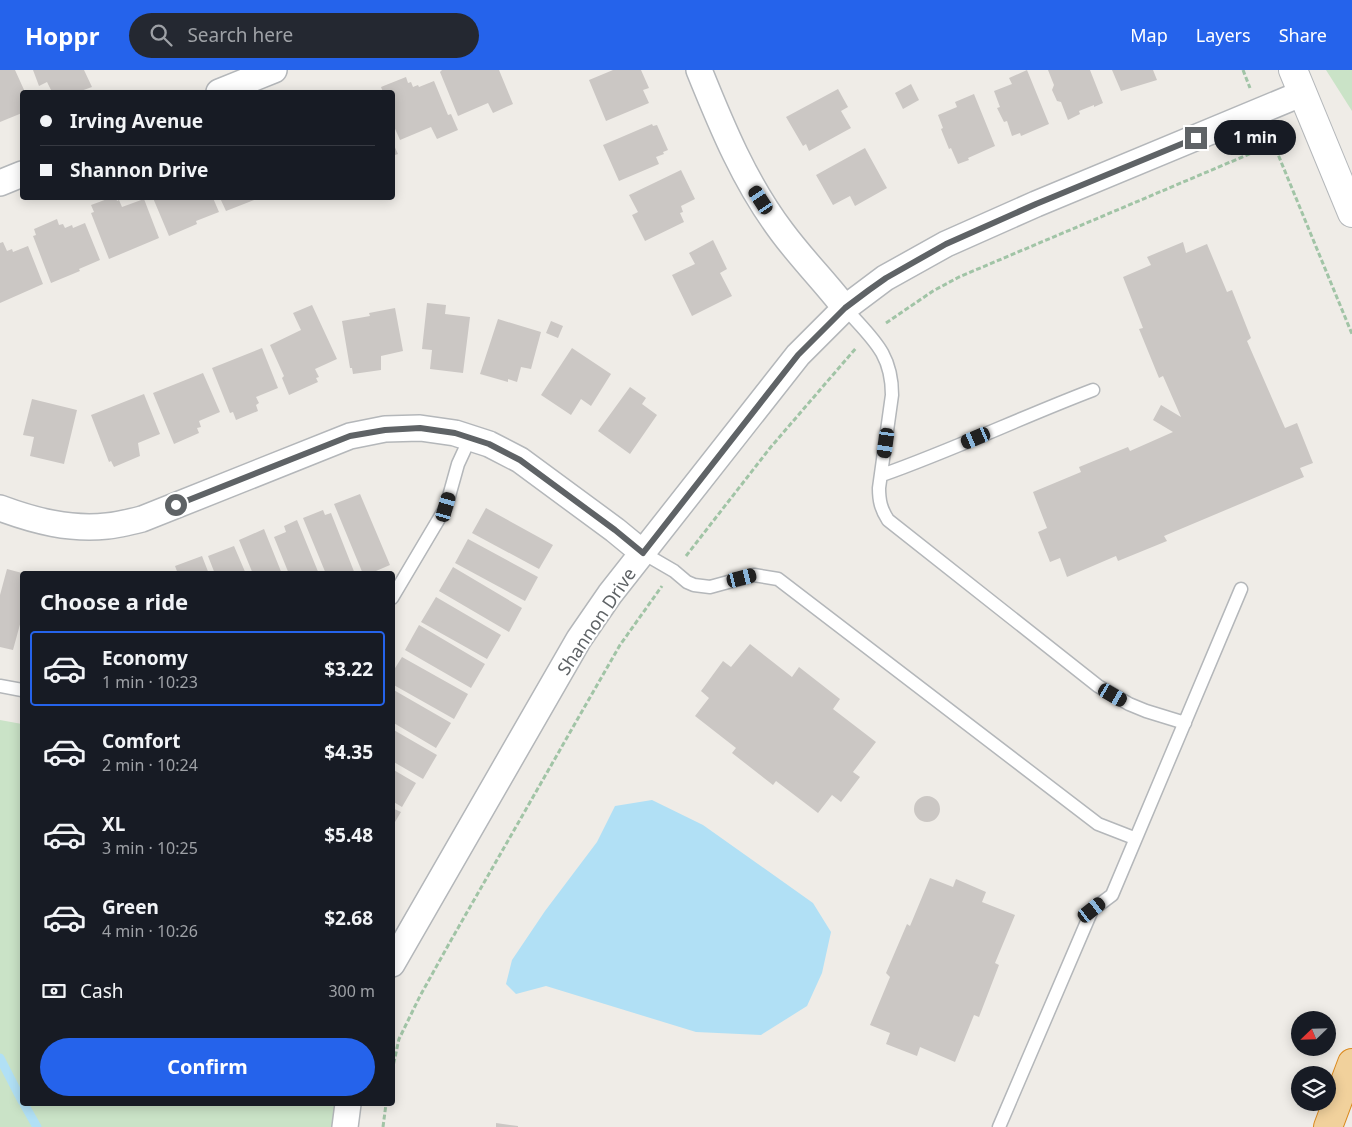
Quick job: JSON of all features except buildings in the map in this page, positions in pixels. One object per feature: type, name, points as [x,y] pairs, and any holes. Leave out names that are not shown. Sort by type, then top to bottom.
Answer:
[{"type":"highway","points":[[1328,1127],[1352,1063]]},
{"type":"street","points":[[224,90],[274,70]]},
{"type":"street","points":[[699,70],[724,132],[751,184],[782,232],[824,280],[845,308]]},
{"type":"street","points":[[1298,82],[1352,213]]},
{"type":"street","name":"Shannon Drive","points":[[395,959],[579,639],[610,594],[798,355],[845,308],[886,278],[946,244],[1036,204],[1260,111],[1298,82]]},
{"type":"street","points":[[0,183],[20,175]]},
{"type":"street","points":[[0,508],[33,520],[73,527],[108,526],[142,519],[350,436],[385,430],[420,428],[455,433],[489,444],[520,460],[643,553]]},
{"type":"street","points":[[345,1127],[348,1106]]},
{"type":"lane","points":[[845,308],[880,346],[885,356],[892,383],[879,488],[882,511],[892,524],[1098,686],[1129,704],[1184,723]]},
{"type":"lane","points":[[882,475],[924,460],[1093,390]]},
{"type":"lane","points":[[395,593],[446,507],[458,464],[470,438]]},
{"type":"lane","points":[[643,553],[694,585],[710,588],[754,575],[778,579],[1098,824],[1134,838]]},
{"type":"lane","points":[[999,1127],[1092,910],[1112,895],[1134,838],[1241,590]]},
{"type":"lane","points":[[0,686],[20,690]]},
{"type":"path","points":[[1243,70],[1352,334]]},
{"type":"path","points":[[395,1057],[399,1039],[420,996],[620,645],[674,571],[770,448],[854,350],[908,307],[959,277],[1273,144]]},
{"type":"path","points":[[382,1127],[386,1106]]},
{"type":"green space","points":[[1326,70],[1352,70],[1352,111]]},
{"type":"green space","points":[[0,720],[20,724],[20,1106],[348,1106],[345,1127],[0,1127]]},
{"type":"water","points":[[652,800],[703,825],[813,903],[831,932],[822,973],[807,1006],[761,1035],[696,1032],[546,986],[516,994],[506,984],[512,960],[545,911],[597,842],[615,806]]},
{"type":"waterway","points":[[0,1058],[20,1097]]},
{"type":"waterway","points":[[25,1106],[37,1127]]},
{"type":"route","points":[[176,505],[350,436],[385,430],[420,428],[455,433],[489,444],[520,460],[643,553],[798,355],[845,308],[886,278],[946,244],[1036,204],[1196,138]]}]
